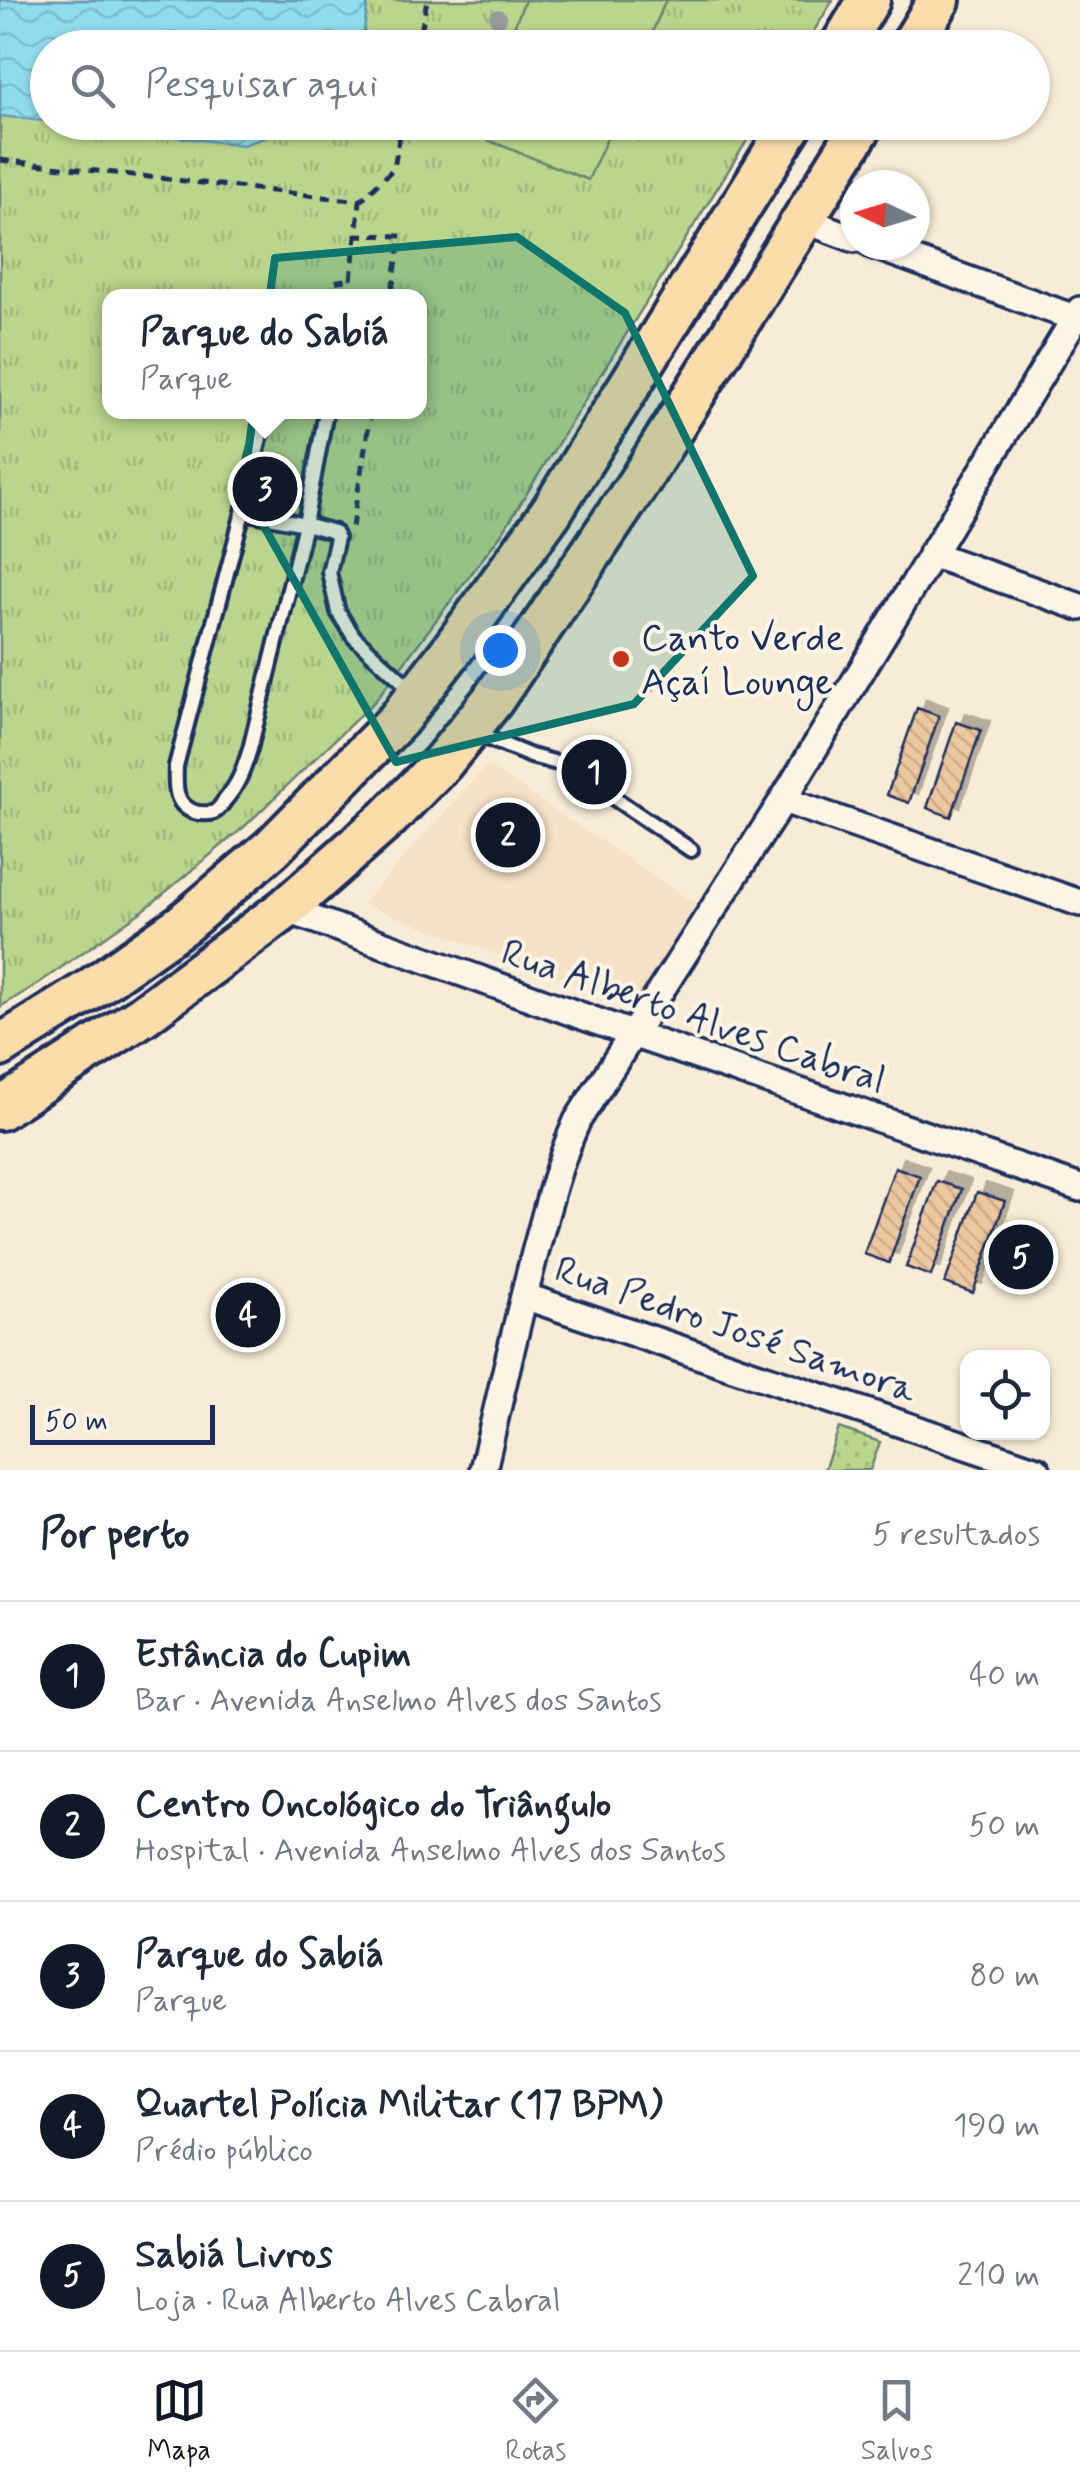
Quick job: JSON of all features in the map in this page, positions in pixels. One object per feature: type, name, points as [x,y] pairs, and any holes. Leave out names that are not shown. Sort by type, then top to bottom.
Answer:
[{"type":"main road","points":[[851,30],[869,0]]},
{"type":"main road","points":[[921,30],[939,0]]},
{"type":"main road","points":[[0,1046],[88,992],[198,911],[272,848],[398,720],[551,512],[782,140]]},
{"type":"main road","points":[[0,1109],[142,1016],[285,908],[387,819],[442,763],[470,731],[639,482],[853,140]]},
{"type":"main road","points":[[420,692],[470,731]]},
{"type":"street","points":[[804,220],[840,233]]},
{"type":"street","points":[[484,1470],[524,1296],[563,1152],[578,1121],[783,800],[1078,316],[916,260]]},
{"type":"street","points":[[931,554],[1080,607]]},
{"type":"street","points":[[783,800],[1080,903]]},
{"type":"street","name":"Rua Alberto Alves Cabral","points":[[285,908],[632,1034],[1080,1188]]},
{"type":"street","name":"Rua Pedro José Samora","points":[[524,1296],[1037,1470]]},
{"type":"lane","points":[[264,419],[176,766],[179,801],[187,808],[208,814],[219,809],[233,792],[250,749],[305,524],[325,419]]},
{"type":"lane","points":[[243,512],[334,532],[337,538],[329,572],[338,612],[354,637],[420,692]]},
{"type":"lane","points":[[470,731],[565,765],[691,850]]},
{"type":"path","points":[[421,30],[427,0]]},
{"type":"path","points":[[354,289],[350,279],[360,201],[394,168],[399,140]]},
{"type":"path","points":[[0,160],[360,201]]},
{"type":"path","points":[[355,235],[402,236],[392,289]]},
{"type":"path","points":[[330,289],[333,282],[350,279]]},
{"type":"path","points":[[350,541],[371,419]]},
{"type":"highlighted area","points":[[517,237],[625,313],[753,576],[634,704],[396,762],[243,489],[275,258]]},
{"type":"shaded area","points":[[487,765],[696,904],[633,1005],[362,904]]},
{"type":"green space","points":[[0,0],[833,0],[814,30],[30,30],[30,140],[747,140],[502,533],[375,701],[244,827],[145,909],[0,1007]]},
{"type":"green space","points":[[525,0],[666,0],[653,30],[513,30]]},
{"type":"green space","points":[[488,140],[606,140],[588,180]]},
{"type":"green space","points":[[839,1428],[880,1442],[870,1470],[824,1470]]},
{"type":"water","points":[[0,0],[368,0],[364,30],[30,30],[30,119],[0,116]]},
{"type":"water","points":[[201,140],[258,140],[243,145]]},
{"type":"building","points":[[917,708],[939,716],[909,803],[887,795]]},
{"type":"building","points":[[956,722],[981,730],[951,817],[927,808]]},
{"type":"building","points":[[895,1167],[920,1176],[889,1263],[864,1254]]},
{"type":"building","points":[[937,1181],[962,1189],[931,1276],[906,1267]]},
{"type":"building","points":[[977,1192],[1005,1201],[973,1293],[945,1283]]},
{"type":"place","name":"Parque do Sabiá","points":[[265,489]]},
{"type":"place","name":"Canto Verde Açaí Lounge","points":[[621,659]]},
{"type":"place","name":"Estância do Cupim","points":[[594,772]]},
{"type":"place","name":"Centro Oncológico do Triângulo","points":[[508,835]]},
{"type":"place","name":"Sabiá Livros","points":[[1021,1257]]},
{"type":"place","name":"Quartel Polícia Militar (17 BPM)","points":[[248,1315]]}]
